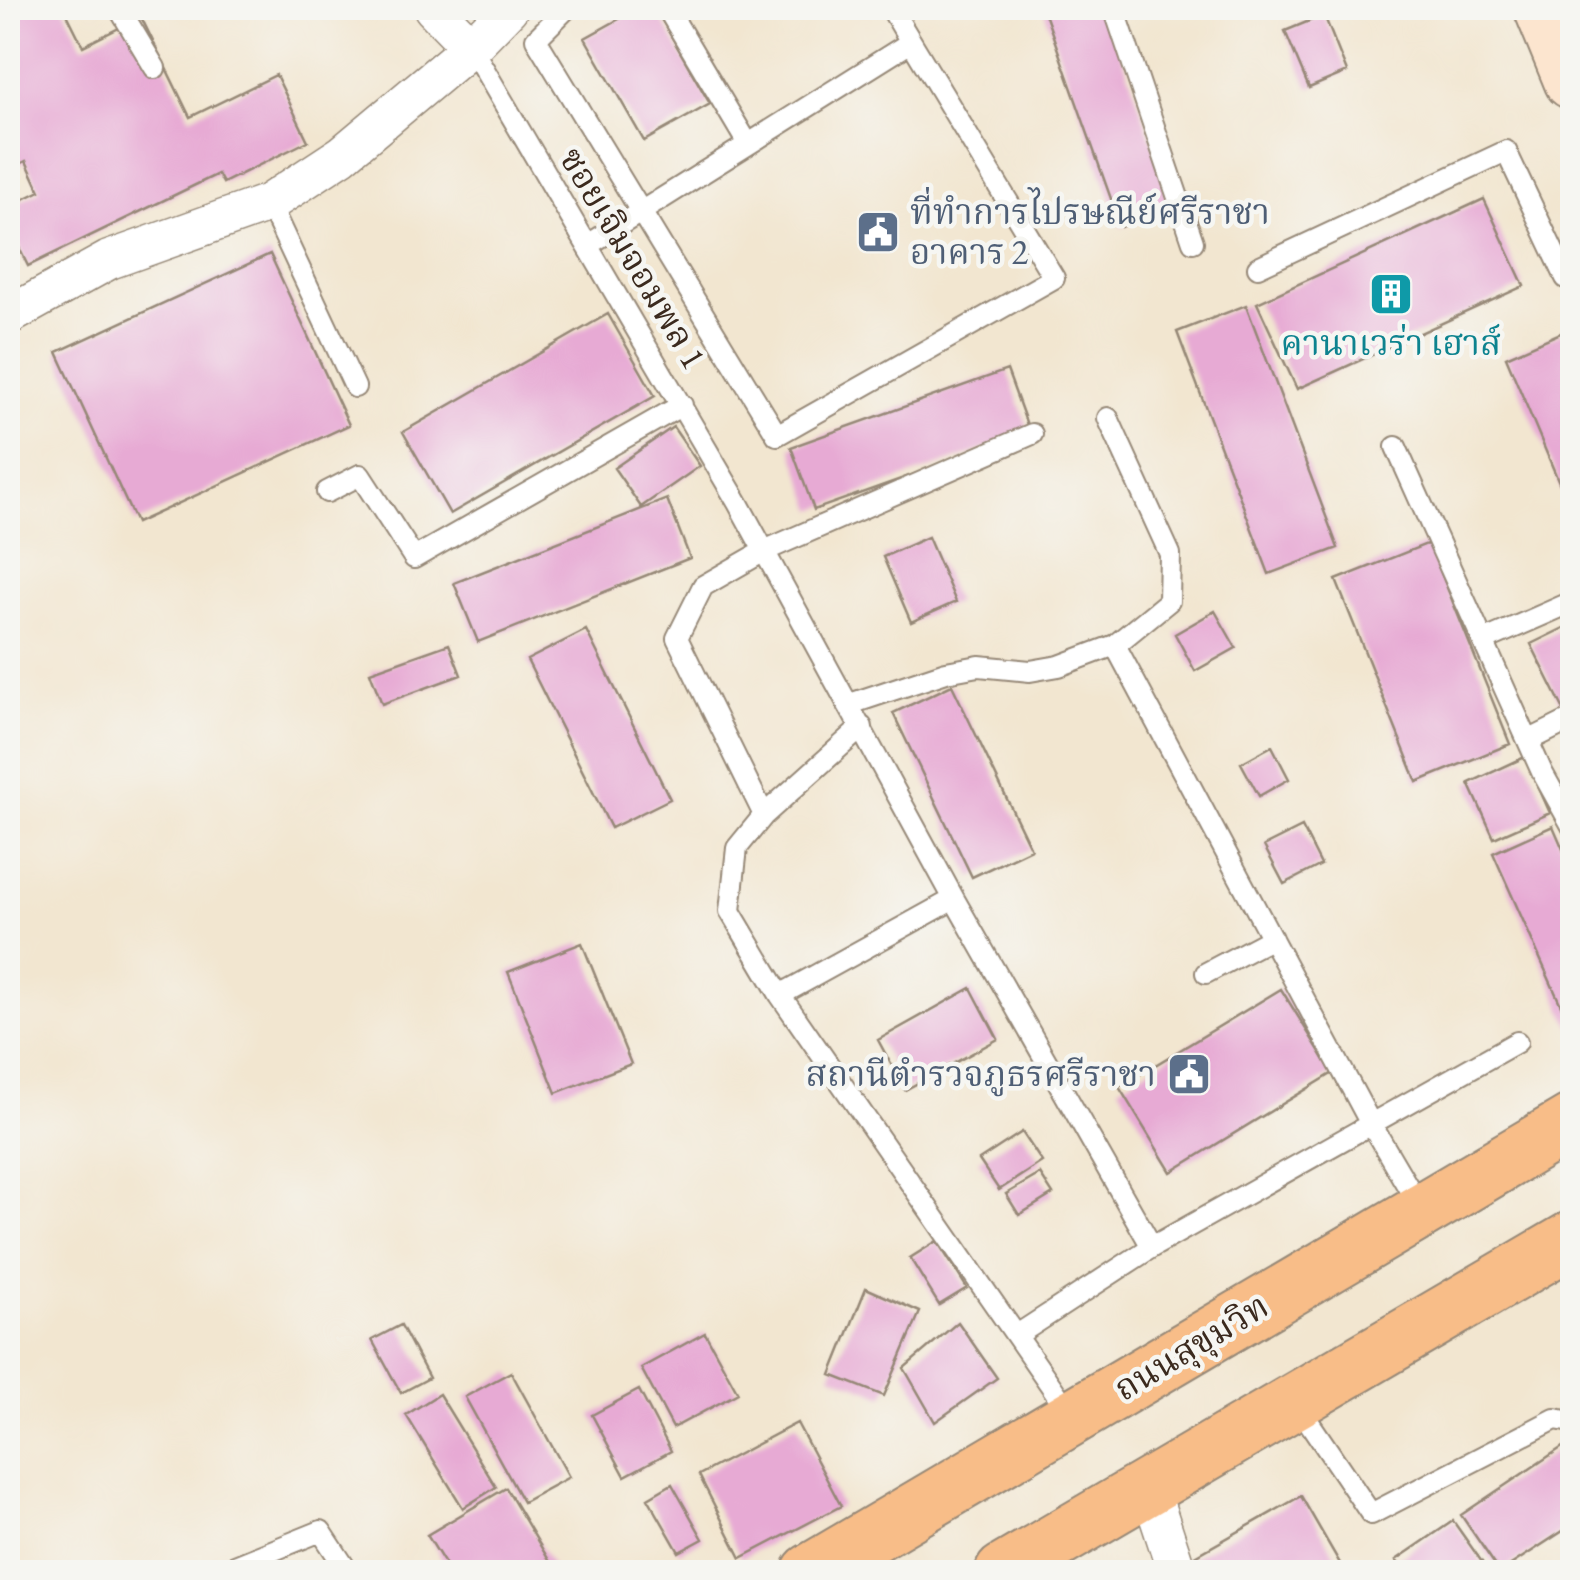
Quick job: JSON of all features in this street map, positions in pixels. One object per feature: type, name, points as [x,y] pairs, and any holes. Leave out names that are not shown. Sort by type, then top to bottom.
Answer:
[{"type":"highway","name":"ถนนสุขุมวิท","points":[[810,1572],[1572,1122]]},
{"type":"highway","points":[[1006,1572],[1572,1239]]},
{"type":"main road","points":[[1542,8],[1572,81]]},
{"type":"street","points":[[433,8],[471,47]]},
{"type":"street","points":[[8,316],[109,260],[269,203],[342,155],[471,47],[509,8]]},
{"type":"street","points":[[1148,1488],[1177,1572]]},
{"type":"lane","points":[[119,8],[155,68]]},
{"type":"lane","points":[[567,8],[536,39],[777,435],[1054,278],[904,30]]},
{"type":"lane","points":[[666,8],[748,144]]},
{"type":"lane","points":[[588,245],[911,42],[891,8]]},
{"type":"lane","points":[[1114,8],[1193,242]]},
{"type":"lane","name":"ซอยเจิมจอมพล 1","points":[[471,47],[738,502],[954,899],[1152,1246]]},
{"type":"lane","points":[[1258,267],[1506,150],[1566,278],[1572,274]]},
{"type":"lane","points":[[269,203],[355,387]]},
{"type":"lane","points":[[327,492],[360,475],[414,558],[682,405]]},
{"type":"lane","points":[[850,704],[946,672],[979,666],[1030,670],[1060,666],[1115,645],[1170,601],[1170,554],[1108,418]]},
{"type":"lane","points":[[764,815],[677,638],[703,586],[764,551],[1032,434]]},
{"type":"lane","points":[[1396,447],[1528,741],[1572,826]]},
{"type":"lane","points":[[1483,641],[1572,602]]},
{"type":"lane","points":[[1115,645],[1371,1124],[1422,1211]]},
{"type":"lane","points":[[1528,741],[1572,719]]},
{"type":"lane","points":[[862,727],[764,815],[737,848],[730,911],[780,995],[1073,1417]]},
{"type":"lane","points":[[780,995],[954,899]]},
{"type":"lane","points":[[1206,974],[1272,938]]},
{"type":"lane","points":[[1016,1335],[1152,1246],[1517,1042]]},
{"type":"lane","points":[[1295,1402],[1370,1514],[1555,1419],[1572,1422]]},
{"type":"lane","points":[[220,1572],[321,1531],[348,1572]]},
{"type":"building","points":[[8,8],[64,8],[83,46],[141,17],[190,117],[276,75],[308,141],[223,183],[218,174],[28,266],[8,225],[8,207],[40,191],[26,161],[8,170]]},
{"type":"building","points":[[639,8],[655,8],[710,104],[644,141],[585,38]]},
{"type":"building","points":[[1043,8],[1105,8],[1176,208],[1121,227]]},
{"type":"building","points":[[1324,15],[1347,72],[1309,88],[1285,31]]},
{"type":"building","name":"คานาเวร่า เฮาส์","points":[[1484,199],[1524,286],[1297,389],[1257,303]]},
{"type":"building","points":[[270,254],[349,425],[136,523],[57,352]]},
{"type":"building","points":[[1246,305],[1338,548],[1269,574],[1177,332]]},
{"type":"building","points":[[608,314],[655,396],[450,514],[403,432]]},
{"type":"building","points":[[1572,328],[1572,513],[1506,357]]},
{"type":"building","points":[[1007,370],[1030,433],[814,510],[791,447]]},
{"type":"building","points":[[673,427],[700,466],[641,507],[614,468]]},
{"type":"building","points":[[667,499],[690,558],[478,642],[454,583]]},
{"type":"building","points":[[928,537],[956,602],[911,622],[883,557]]},
{"type":"building","points":[[1429,543],[1510,744],[1417,782],[1336,580]]},
{"type":"building","points":[[1215,611],[1236,648],[1195,671],[1175,634]]},
{"type":"building","points":[[1572,624],[1572,708],[1565,712],[1531,644]]},
{"type":"building","points":[[586,630],[670,799],[611,828],[527,660]]},
{"type":"building","points":[[449,644],[461,675],[382,704],[370,672]]},
{"type":"building","points":[[952,685],[1031,849],[972,877],[893,713]]},
{"type":"building","points":[[1272,746],[1289,779],[1259,796],[1241,763]]},
{"type":"building","points":[[1525,757],[1550,813],[1494,838],[1469,783]]},
{"type":"building","points":[[1553,826],[1572,870],[1572,1030],[1493,853]]},
{"type":"building","points":[[1302,827],[1321,865],[1284,884],[1264,846]]},
{"type":"building","points":[[582,943],[631,1064],[556,1093],[508,972]]},
{"type":"building","points":[[971,988],[998,1039],[905,1090],[878,1040]]},
{"type":"building","points":[[1281,989],[1333,1073],[1171,1172],[1119,1087]]},
{"type":"building","points":[[1022,1132],[1042,1162],[999,1190],[979,1160]]},
{"type":"building","points":[[1040,1174],[1053,1194],[1019,1215],[1006,1194]]},
{"type":"building","points":[[937,1241],[967,1288],[939,1305],[910,1258]]},
{"type":"building","points":[[866,1288],[920,1312],[884,1396],[831,1375]]},
{"type":"building","points":[[958,1322],[997,1378],[935,1422],[904,1368]]},
{"type":"building","points":[[401,1325],[429,1378],[401,1393],[372,1340]]},
{"type":"building","points":[[705,1333],[738,1393],[673,1428],[641,1368]]},
{"type":"building","points":[[511,1372],[569,1477],[523,1502],[465,1397]]},
{"type":"building","points":[[639,1390],[671,1451],[625,1476],[592,1415]]},
{"type":"building","points":[[439,1394],[496,1487],[463,1508],[406,1415]]},
{"type":"building","points":[[797,1423],[841,1506],[741,1558],[699,1475]]},
{"type":"building","points":[[1570,1442],[1572,1525],[1500,1572],[1461,1515]]},
{"type":"building","points":[[672,1484],[703,1539],[679,1552],[648,1498]]},
{"type":"building","points":[[506,1488],[556,1572],[450,1572],[427,1535]]},
{"type":"building","points":[[1301,1496],[1345,1572],[1191,1572],[1185,1562]]},
{"type":"building","points":[[1453,1521],[1489,1572],[1405,1572],[1396,1560]]},
{"type":"place","name":"ที่ทำการไปรษณีย์ศรีราชา อาคาร 2","points":[[878,232]]},
{"type":"place","name":"คานาเวร่า เฮาส์","points":[[1391,294]]},
{"type":"place","name":"สถานีตำรวจภูธรศรีราชา","points":[[1189,1074]]}]
